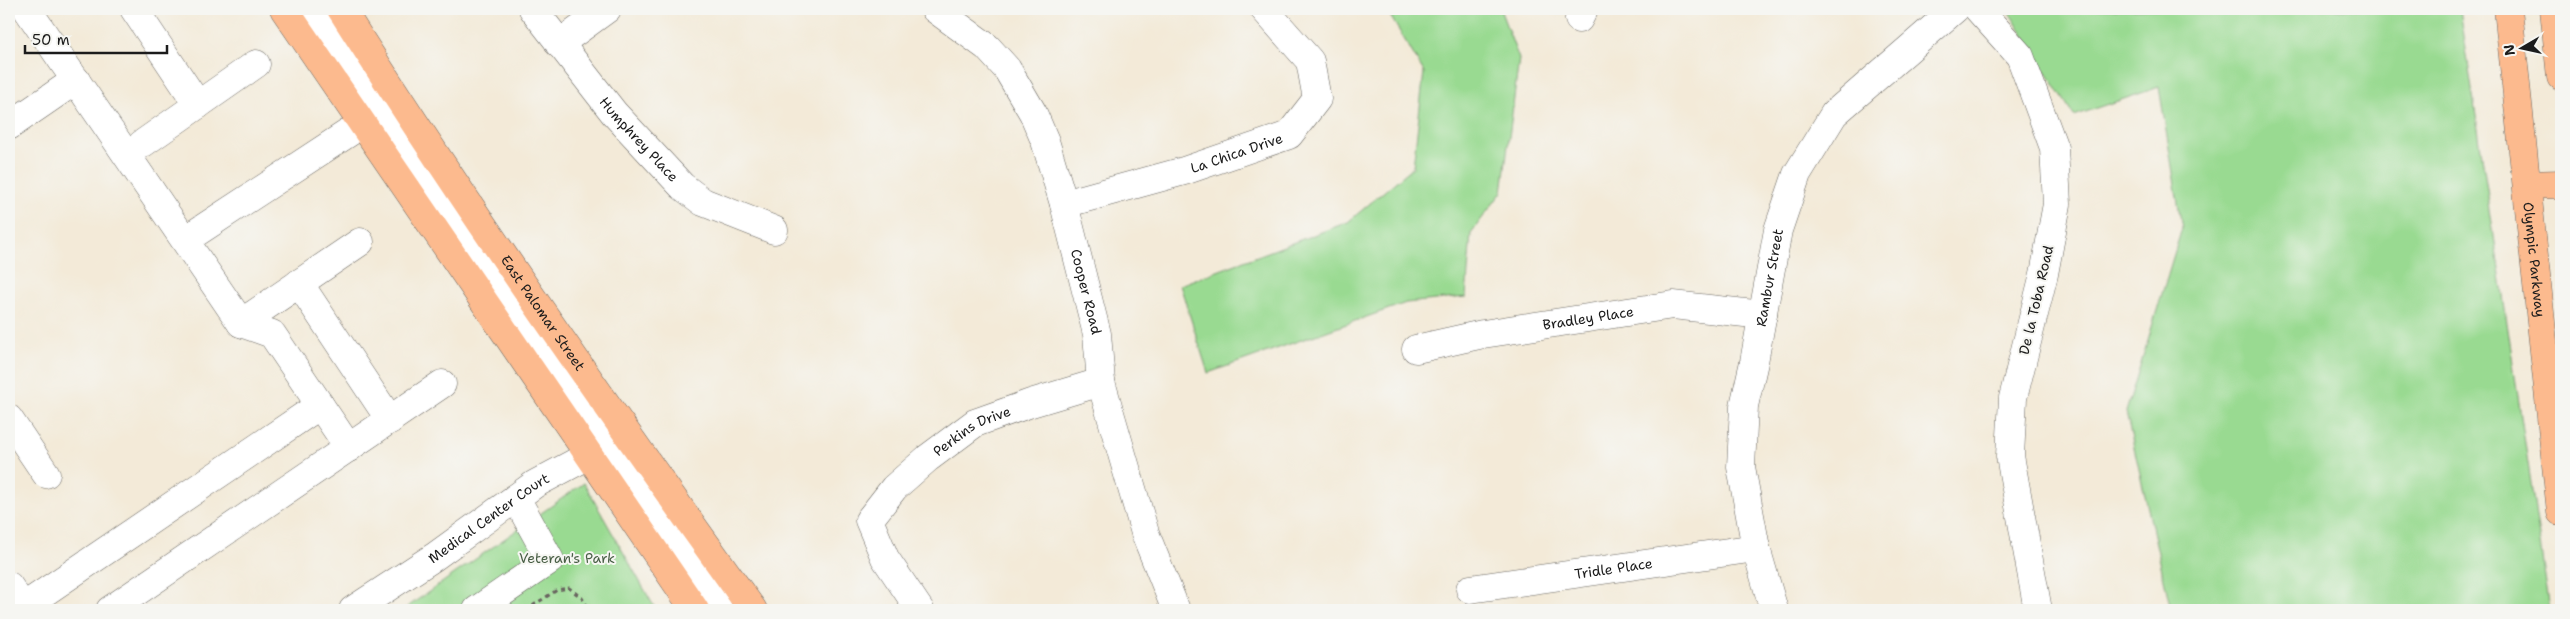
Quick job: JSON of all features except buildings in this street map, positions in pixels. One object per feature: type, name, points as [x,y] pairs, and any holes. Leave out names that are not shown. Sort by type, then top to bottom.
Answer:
[{"type":"main road","points":[[284,9],[362,124],[597,451],[695,610]]},
{"type":"main road","name":"East Palomar Street","points":[[341,9],[469,204],[753,610]]},
{"type":"main road","name":"Olympic Parkway","points":[[2508,9],[2561,512]]},
{"type":"main road","points":[[2554,9],[2561,77]]},
{"type":"main road","points":[[2528,185],[2561,184]]},
{"type":"street","points":[[9,14],[18,9]]},
{"type":"street","points":[[27,9],[242,323],[272,334],[349,448]]},
{"type":"street","points":[[134,9],[198,105]]},
{"type":"street","points":[[310,9],[580,405],[597,451],[719,610]]},
{"type":"street","name":"Humphrey Place","points":[[533,9],[614,113],[682,186],[703,202],[774,230]]},
{"type":"street","points":[[559,44],[607,9]]},
{"type":"street","name":"Cooper Road","points":[[935,9],[986,47],[1007,69],[1033,113],[1052,162],[1097,334],[1101,382],[1145,533],[1176,610]]},
{"type":"street","name":"La Chica Drive","points":[[1064,204],[1184,171],[1289,135],[1318,100],[1310,61],[1264,9]]},
{"type":"street","name":"Rambur Street","points":[[1774,610],[1756,548],[1741,467],[1744,406],[1778,230],[1797,174],[1834,114],[1955,9]]},
{"type":"street","name":"De la Toba Road","points":[[1978,9],[2020,56],[2054,148],[2057,204],[2044,274],[2014,398],[2010,456],[2038,610]]},
{"type":"street","points":[[142,144],[256,64]]},
{"type":"street","points":[[9,126],[76,80]]},
{"type":"street","points":[[185,240],[362,124]]},
{"type":"street","points":[[242,323],[360,242]]},
{"type":"street","points":[[299,283],[390,420]]},
{"type":"street","name":"Bradley Place","points":[[1416,349],[1483,334],[1673,305],[1763,315]]},
{"type":"street","name":"Perkins Drive","points":[[920,610],[885,558],[869,520],[894,488],[928,458],[974,423],[1031,403],[1101,382]]},
{"type":"street","points":[[110,610],[442,384]]},
{"type":"street","points":[[19,601],[320,405]]},
{"type":"street","points":[[10,424],[46,474]]},
{"type":"street","name":"Medical Center Court","points":[[352,610],[434,557],[516,498],[628,433]]},
{"type":"street","points":[[477,610],[550,560],[516,498]]},
{"type":"street","name":"Tridle Place","points":[[1470,588],[1756,548]]},
{"type":"path","points":[[526,610],[556,590],[569,588],[582,598],[590,610]]},
{"type":"green space","points":[[1386,9],[1500,9],[1519,59],[1502,192],[1471,233],[1466,297],[1406,303],[1208,373],[1180,285],[1348,222],[1413,167],[1424,72]]},
{"type":"green space","points":[[2007,9],[2460,9],[2550,610],[2171,610],[2126,412],[2182,228],[2159,87],[2074,116]]},
{"type":"green space","name":"Veteran's Park","points":[[584,483],[656,610],[403,610]]}]
